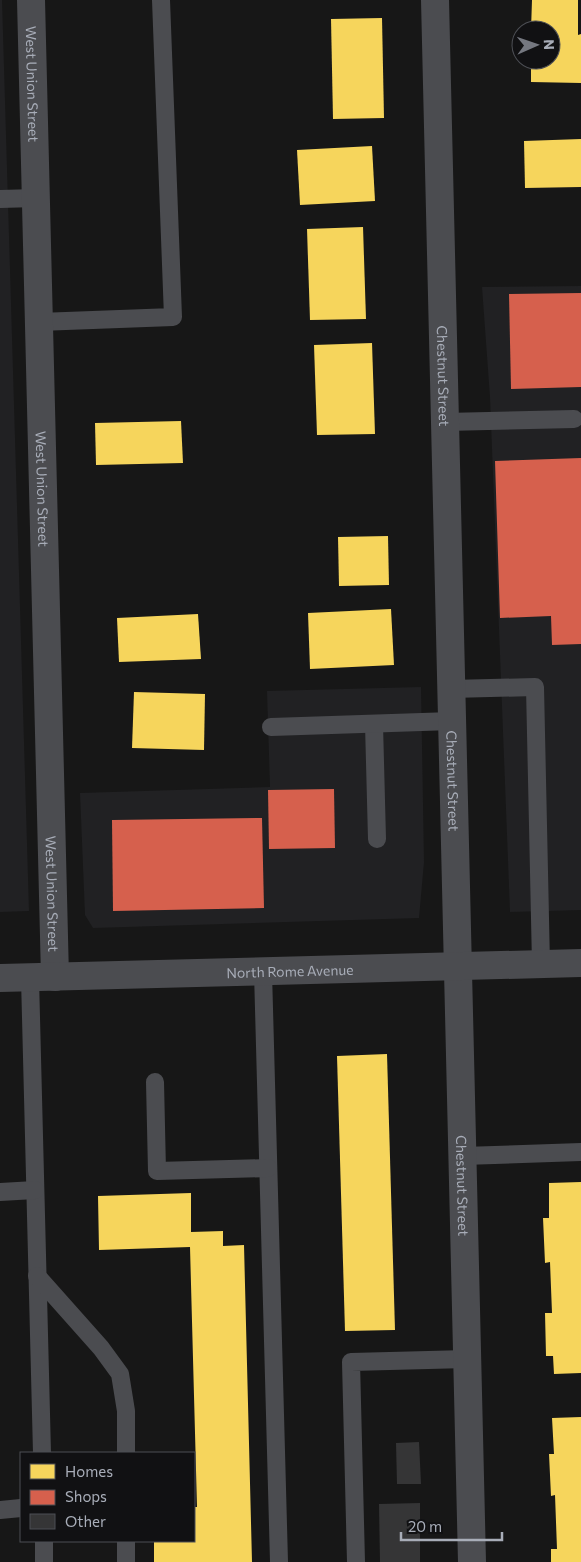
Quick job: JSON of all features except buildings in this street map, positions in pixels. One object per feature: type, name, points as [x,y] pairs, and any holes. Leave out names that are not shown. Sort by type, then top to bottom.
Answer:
[{"type":"street","name":"West Union Street","points":[[31,0],[39,322],[42,977]]},
{"type":"street","name":"Chestnut Street","points":[[435,0],[472,1562]]},
{"type":"street","name":"North Rome Avenue","points":[[0,978],[581,963]]},
{"type":"lane","points":[[39,322],[174,317],[161,0]]},
{"type":"lane","points":[[0,199],[36,198]]},
{"type":"lane","points":[[445,422],[574,419]]},
{"type":"lane","points":[[451,688],[535,687],[541,964]]},
{"type":"lane","points":[[271,727],[452,721]]},
{"type":"lane","points":[[374,724],[377,839]]},
{"type":"lane","points":[[263,972],[279,1562]]},
{"type":"lane","points":[[42,977],[35,1190],[42,1452]]},
{"type":"lane","points":[[155,1082],[157,1171],[268,1168]]},
{"type":"lane","points":[[462,1156],[581,1152]]},
{"type":"lane","points":[[0,1192],[35,1190]]},
{"type":"lane","points":[[37,1276],[101,1348],[120,1374],[126,1411],[126,1452]]},
{"type":"lane","points":[[356,1562],[351,1362],[467,1360]]},
{"type":"lane","points":[[0,1510],[20,1508]]},
{"type":"lane","points":[[44,1542],[44,1562]]},
{"type":"lane","points":[[126,1542],[126,1562]]},
{"type":"shaded area","points":[[0,0],[2,0],[29,911],[0,912]]},
{"type":"shaded area","points":[[581,286],[581,910],[510,912],[490,397],[482,287]]},
{"type":"shaded area","points":[[421,687],[424,862],[419,918],[93,928],[85,915],[80,793],[270,787],[267,691]]}]
